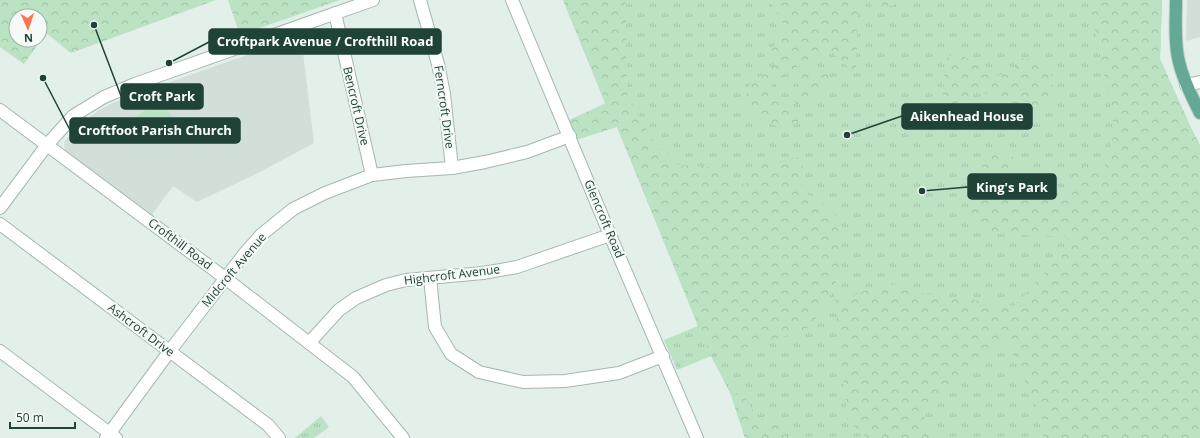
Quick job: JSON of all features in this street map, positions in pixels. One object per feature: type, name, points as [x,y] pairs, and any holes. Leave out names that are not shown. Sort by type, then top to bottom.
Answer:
[{"type":"main road","points":[[1176,0],[1178,61],[1186,85],[1200,113]]},
{"type":"street","points":[[0,208],[48,145],[73,116],[104,97],[142,81],[373,0]]},
{"type":"street","name":"Ferncroft Drive","points":[[420,0],[438,64],[444,94],[452,168]]},
{"type":"street","name":"Glencroft Road","points":[[512,0],[697,438]]},
{"type":"street","name":"Bencroft Drive","points":[[335,13],[372,175]]},
{"type":"street","points":[[1186,85],[1200,82]]},
{"type":"street","name":"Crofthill Road","points":[[0,110],[225,278],[353,377],[403,438]]},
{"type":"street","name":"Midcroft Avenue","points":[[111,437],[170,352],[225,278],[261,235],[293,209],[325,193],[372,175],[452,168],[528,152],[570,136]]},
{"type":"street","name":"Ashcroft Drive","points":[[0,224],[268,425],[279,438]]},
{"type":"street","name":"Highcroft Avenue","points":[[309,342],[339,310],[356,298],[386,285],[406,280],[483,273],[517,267],[610,235]]},
{"type":"street","points":[[430,278],[435,327],[451,354],[479,372],[523,382],[565,381],[619,373],[663,356]]},
{"type":"street","points":[[0,351],[111,437]]},
{"type":"shaded area","points":[[1187,0],[1200,0],[1200,37],[1186,41]]},
{"type":"shaded area","points":[[301,36],[314,143],[260,172],[197,202],[173,186],[151,216],[65,151],[64,142],[77,127],[99,110],[111,104]]},
{"type":"green space","points":[[0,0],[216,0],[71,53],[48,35],[48,8],[8,8],[8,48],[35,48],[24,64],[0,47]]},
{"type":"green space","points":[[228,0],[340,0],[240,35]]},
{"type":"green space","points":[[563,0],[1162,0],[1160,59],[1200,145],[1200,438],[745,438],[731,395],[711,356],[677,370],[664,340],[698,326],[617,127],[605,103]]},
{"type":"green space","points":[[563,0],[626,0],[627,94],[651,138],[678,165],[724,168],[735,182],[746,184],[753,162],[803,157],[802,192],[814,197],[841,220],[840,273],[829,298],[811,327],[766,343],[711,356],[617,127],[576,140],[569,120],[606,103]]},
{"type":"green space","points":[[772,0],[858,0],[856,74],[826,47],[767,89],[788,106],[800,121],[782,129],[747,111],[744,104],[749,85],[776,64],[769,55],[785,26],[771,3]]},
{"type":"green space","points":[[872,0],[901,0],[894,5],[871,9]]},
{"type":"green space","points":[[1089,0],[1162,0],[1160,59],[1200,145],[1200,438],[1043,438],[1044,422],[1006,341],[997,344],[974,370],[969,378],[945,389],[921,411],[935,438],[868,438],[848,421],[834,294],[855,295],[886,281],[916,292],[1014,306],[1066,250],[1068,237],[997,234],[968,217],[984,161],[1004,149],[1015,158],[1026,183],[1070,194],[1071,165],[1104,170],[1115,130]]},
{"type":"green space","points":[[956,51],[993,76],[1012,74],[1021,58],[1045,61],[1051,75],[1054,94],[1036,113],[995,98],[977,89],[968,88],[973,107],[988,126],[979,133],[952,122],[942,110],[945,60]]},
{"type":"green space","points":[[825,72],[831,77],[832,82],[805,102],[797,104],[793,100],[799,74]]},
{"type":"green space","points":[[162,100],[174,120],[133,145],[121,126]]},
{"type":"green space","points":[[743,394],[757,417],[776,424],[789,438],[745,438],[731,395]]},
{"type":"green space","points":[[321,416],[329,427],[314,438],[295,438]]},
{"type":"place","name":"Croft Park","points":[[94,25]]},
{"type":"place","name":"Croftpark Avenue / Crofthill Road","points":[[169,63]]},
{"type":"place","name":"Croftfoot Parish Church","points":[[43,78]]},
{"type":"place","name":"Aikenhead House","points":[[847,135]]},
{"type":"place","name":"King's Park","points":[[922,191]]}]
